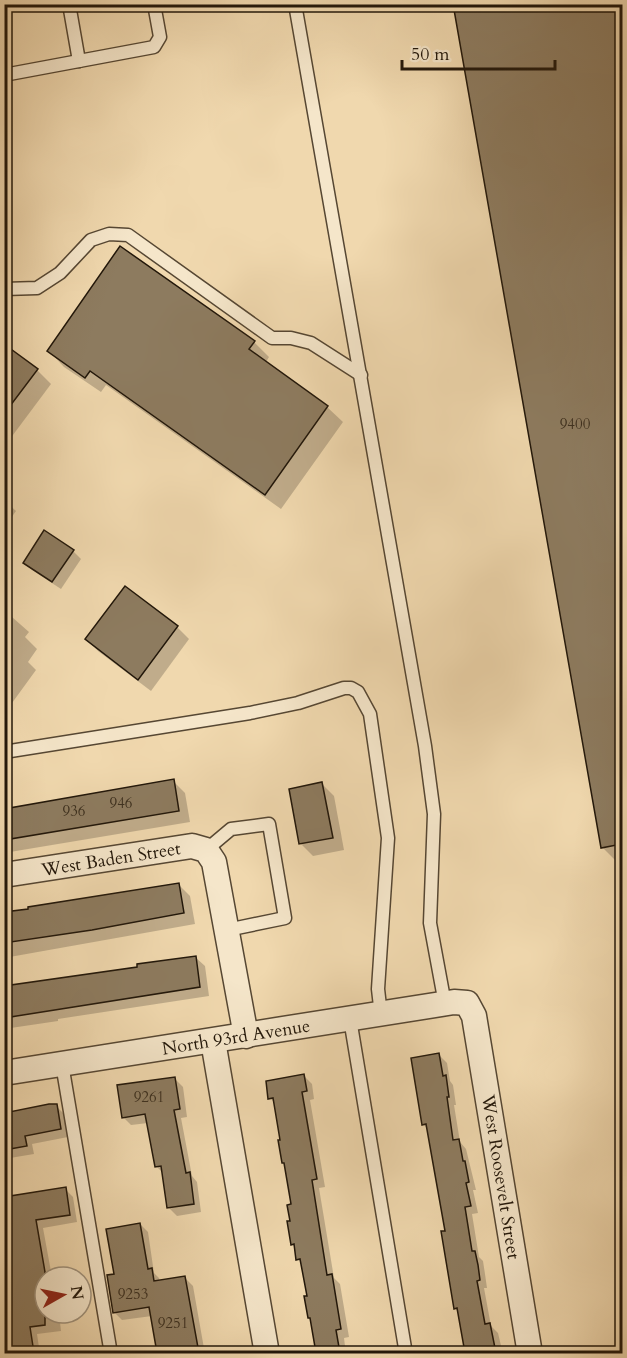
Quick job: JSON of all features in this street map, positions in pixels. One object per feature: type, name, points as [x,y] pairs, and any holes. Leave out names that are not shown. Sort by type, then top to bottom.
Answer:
[{"type":"street","name":"West Baden Street","points":[[4,875],[192,846],[206,850],[214,862],[246,1036]]},
{"type":"street","name":"North 93rd Avenue","points":[[4,1073],[456,1003]]},
{"type":"street","name":"West Roosevelt Street","points":[[456,1003],[474,1016],[530,1353]]},
{"type":"street","points":[[213,1041],[267,1353]]},
{"type":"lane","points":[[69,4],[79,61]]},
{"type":"lane","points":[[4,75],[154,47],[160,38],[154,4]]},
{"type":"lane","points":[[295,4],[425,746],[434,814],[430,923],[456,1003]]},
{"type":"lane","points":[[4,289],[37,288],[60,273],[91,240],[110,234],[128,235],[272,338],[291,338],[311,343],[361,375]]},
{"type":"lane","points":[[4,752],[249,713],[298,702],[344,688],[351,688],[358,692],[370,714],[388,838],[378,989],[381,1015]]},
{"type":"lane","points":[[206,850],[231,829],[269,824],[285,918],[227,930]]},
{"type":"lane","points":[[350,1019],[406,1353]]},
{"type":"lane","points":[[62,1064],[111,1353]]},
{"type":"building","points":[[453,4],[622,4],[622,844],[601,848]]},
{"type":"building","points":[[120,246],[255,341],[249,349],[328,406],[265,495],[90,371],[85,378],[47,351]]},
{"type":"building","points":[[4,344],[38,369],[4,414]]},
{"type":"building","points":[[44,530],[74,550],[52,582],[23,563]]},
{"type":"building","points":[[125,586],[178,626],[138,680],[85,639]]},
{"type":"building","points":[[174,779],[179,811],[4,840],[4,809]]},
{"type":"building","points":[[322,782],[333,838],[299,844],[289,789]]},
{"type":"building","points":[[179,883],[184,913],[4,943],[4,912]]},
{"type":"building","points":[[196,956],[200,987],[4,1018],[4,986]]},
{"type":"building","points":[[439,1053],[443,1076],[446,1075],[453,1140],[459,1139],[469,1182],[466,1183],[471,1206],[465,1207],[472,1251],[475,1251],[478,1265],[480,1280],[477,1281],[485,1324],[490,1323],[496,1353],[465,1353],[457,1308],[454,1309],[441,1231],[445,1231],[426,1124],[422,1125],[411,1058]]},
{"type":"building","points":[[304,1074],[307,1091],[302,1092],[317,1179],[312,1180],[327,1275],[332,1274],[341,1329],[336,1330],[340,1353],[316,1353],[304,1296],[307,1296],[300,1259],[296,1260],[294,1244],[291,1245],[287,1205],[291,1204],[278,1140],[280,1140],[273,1098],[268,1099],[266,1081]]},
{"type":"building","points":[[175,1077],[180,1109],[174,1110],[186,1173],[190,1172],[194,1204],[167,1208],[161,1166],[155,1167],[145,1114],[122,1118],[117,1085]]},
{"type":"building","points":[[57,1104],[61,1129],[25,1136],[27,1146],[4,1150],[4,1113]]},
{"type":"building","points":[[66,1187],[70,1215],[36,1220],[44,1265],[33,1265],[33,1325],[45,1325],[30,1327],[34,1353],[4,1353],[4,1197]]},
{"type":"building","points":[[140,1223],[148,1269],[152,1268],[154,1281],[185,1276],[199,1353],[157,1353],[149,1307],[113,1313],[107,1275],[114,1274],[106,1229]]}]
